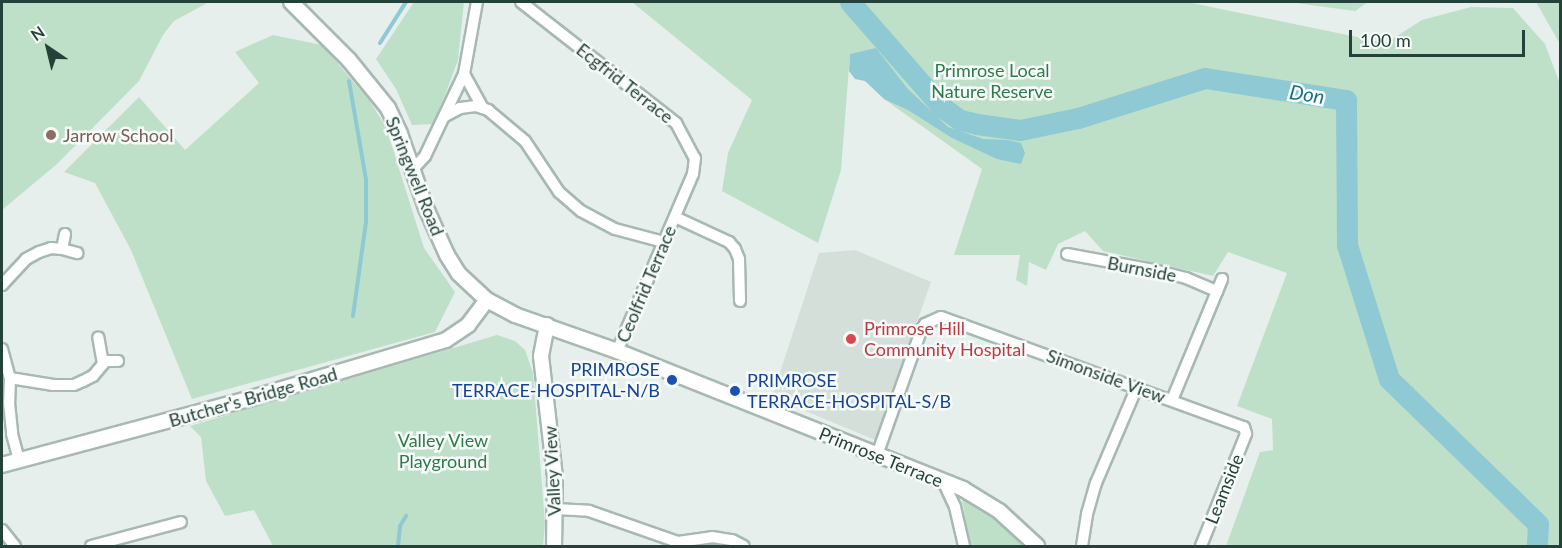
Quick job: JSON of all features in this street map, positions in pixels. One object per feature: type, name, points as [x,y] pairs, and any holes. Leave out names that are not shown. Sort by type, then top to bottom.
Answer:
[{"type":"street","name":"Springwell Road","points":[[291,2],[373,87],[400,134],[432,223],[459,274],[487,300],[515,315],[547,325]]},
{"type":"street","points":[[413,169],[425,156],[464,74],[477,2]]},
{"type":"street","name":"Ecgfrid Terrace","points":[[521,2],[682,129],[696,163],[675,217]]},
{"type":"street","points":[[464,74],[483,108],[516,130],[559,192],[581,211],[615,229],[664,242]]},
{"type":"street","points":[[445,116],[460,108],[483,108]]},
{"type":"street","points":[[675,217],[729,242],[735,249],[739,259],[740,301]]},
{"type":"street","name":"Ceolfrid Terrace","points":[[614,350],[675,217]]},
{"type":"street","points":[[62,249],[65,234]]},
{"type":"street","points":[[2,285],[26,259],[39,252],[51,248],[77,253]]},
{"type":"street","name":"Burnside","points":[[1067,254],[1154,270],[1186,278],[1217,291]]},
{"type":"street","points":[[1172,400],[1222,279]]},
{"type":"street","name":"Butcher's Bridge Road","points":[[2,465],[255,397],[446,340],[468,326],[487,300]]},
{"type":"street","name":"Simonside View","points":[[877,455],[921,331],[925,324],[936,317],[963,324],[1241,424],[1246,432]]},
{"type":"street","name":"Primrose Terrace","points":[[547,325],[943,481],[983,499],[1020,528],[1037,546]]},
{"type":"street","name":"Valley View","points":[[547,325],[541,356],[555,477],[554,546]]},
{"type":"street","points":[[10,378],[53,385],[74,385],[93,376],[103,361],[98,337]]},
{"type":"street","points":[[2,349],[10,378],[9,403],[12,434],[19,460]]},
{"type":"street","points":[[103,361],[118,361]]},
{"type":"street","points":[[1082,546],[1087,514],[1096,483],[1137,387]]},
{"type":"street","name":"Leamside","points":[[1201,546],[1246,432]]},
{"type":"street","points":[[943,481],[955,507],[964,546]]},
{"type":"street","points":[[556,509],[589,512],[680,544],[712,537],[732,540],[744,546]]},
{"type":"street","points":[[91,546],[181,522]]},
{"type":"street","points":[[2,530],[15,546]]},
{"type":"shaded area","name":"Primrose Hill Community Hospital","points":[[855,250],[931,282],[875,440],[772,397],[819,253]]},
{"type":"green space","name":"Jarrow School","points":[[2,2],[209,2],[174,21],[163,35],[139,81],[57,164],[2,210]]},
{"type":"green space","points":[[414,2],[464,2],[458,60],[432,124],[412,125],[396,89],[376,59]]},
{"type":"green space","name":"Primrose Local Nature Reserve","points":[[632,2],[1187,2],[1386,43],[1422,20],[1471,7],[1513,8],[1545,44],[1560,84],[1560,546],[1226,546],[1260,452],[1273,450],[1272,419],[1237,406],[1287,273],[1228,252],[1213,276],[1103,251],[1085,231],[1058,244],[1046,270],[1029,262],[1027,286],[1016,280],[1020,255],[954,255],[982,169],[884,99],[876,49],[850,54],[841,170],[818,243],[722,191],[728,153],[752,100]]},
{"type":"green space","points":[[1288,2],[1368,2],[1355,11]]},
{"type":"green space","points":[[1536,2],[1560,2],[1560,44]]},
{"type":"green space","points":[[273,35],[322,45],[369,100],[386,127],[424,248],[455,292],[435,332],[192,399],[131,250],[95,183],[64,172],[139,97],[185,150],[259,83],[235,52]]},
{"type":"green space","name":"Valley View Playground","points":[[497,335],[515,341],[525,350],[533,373],[545,523],[543,546],[273,546],[254,510],[225,516],[206,481],[201,437],[190,426]]},
{"type":"green space","points":[[962,499],[976,503],[997,518],[1028,546],[970,546]]},
{"type":"water","points":[[876,48],[907,88],[948,127],[983,139],[1021,143],[1025,153],[1021,164],[997,159],[952,138],[908,110],[884,99],[865,81],[855,79],[849,71],[850,54]]},
{"type":"waterway","points":[[380,43],[406,2]]},
{"type":"waterway","name":"Don","points":[[850,2],[942,107],[960,120],[977,124],[1020,130],[1078,118],[1205,78],[1346,100],[1347,245],[1389,379],[1538,524],[1537,546]]},
{"type":"waterway","points":[[349,81],[366,179],[366,222],[353,316]]},
{"type":"waterway","points":[[398,546],[400,526],[406,516]]},
{"type":"place","name":"Jarrow School","points":[[51,135]]},
{"type":"place","name":"Primrose Hill Community Hospital","points":[[851,339]]},
{"type":"place","name":"PRIMROSE TERRACE-HOSPITAL-N/B","points":[[672,380]]},
{"type":"place","name":"PRIMROSE TERRACE-HOSPITAL-S/B","points":[[735,391]]}]
